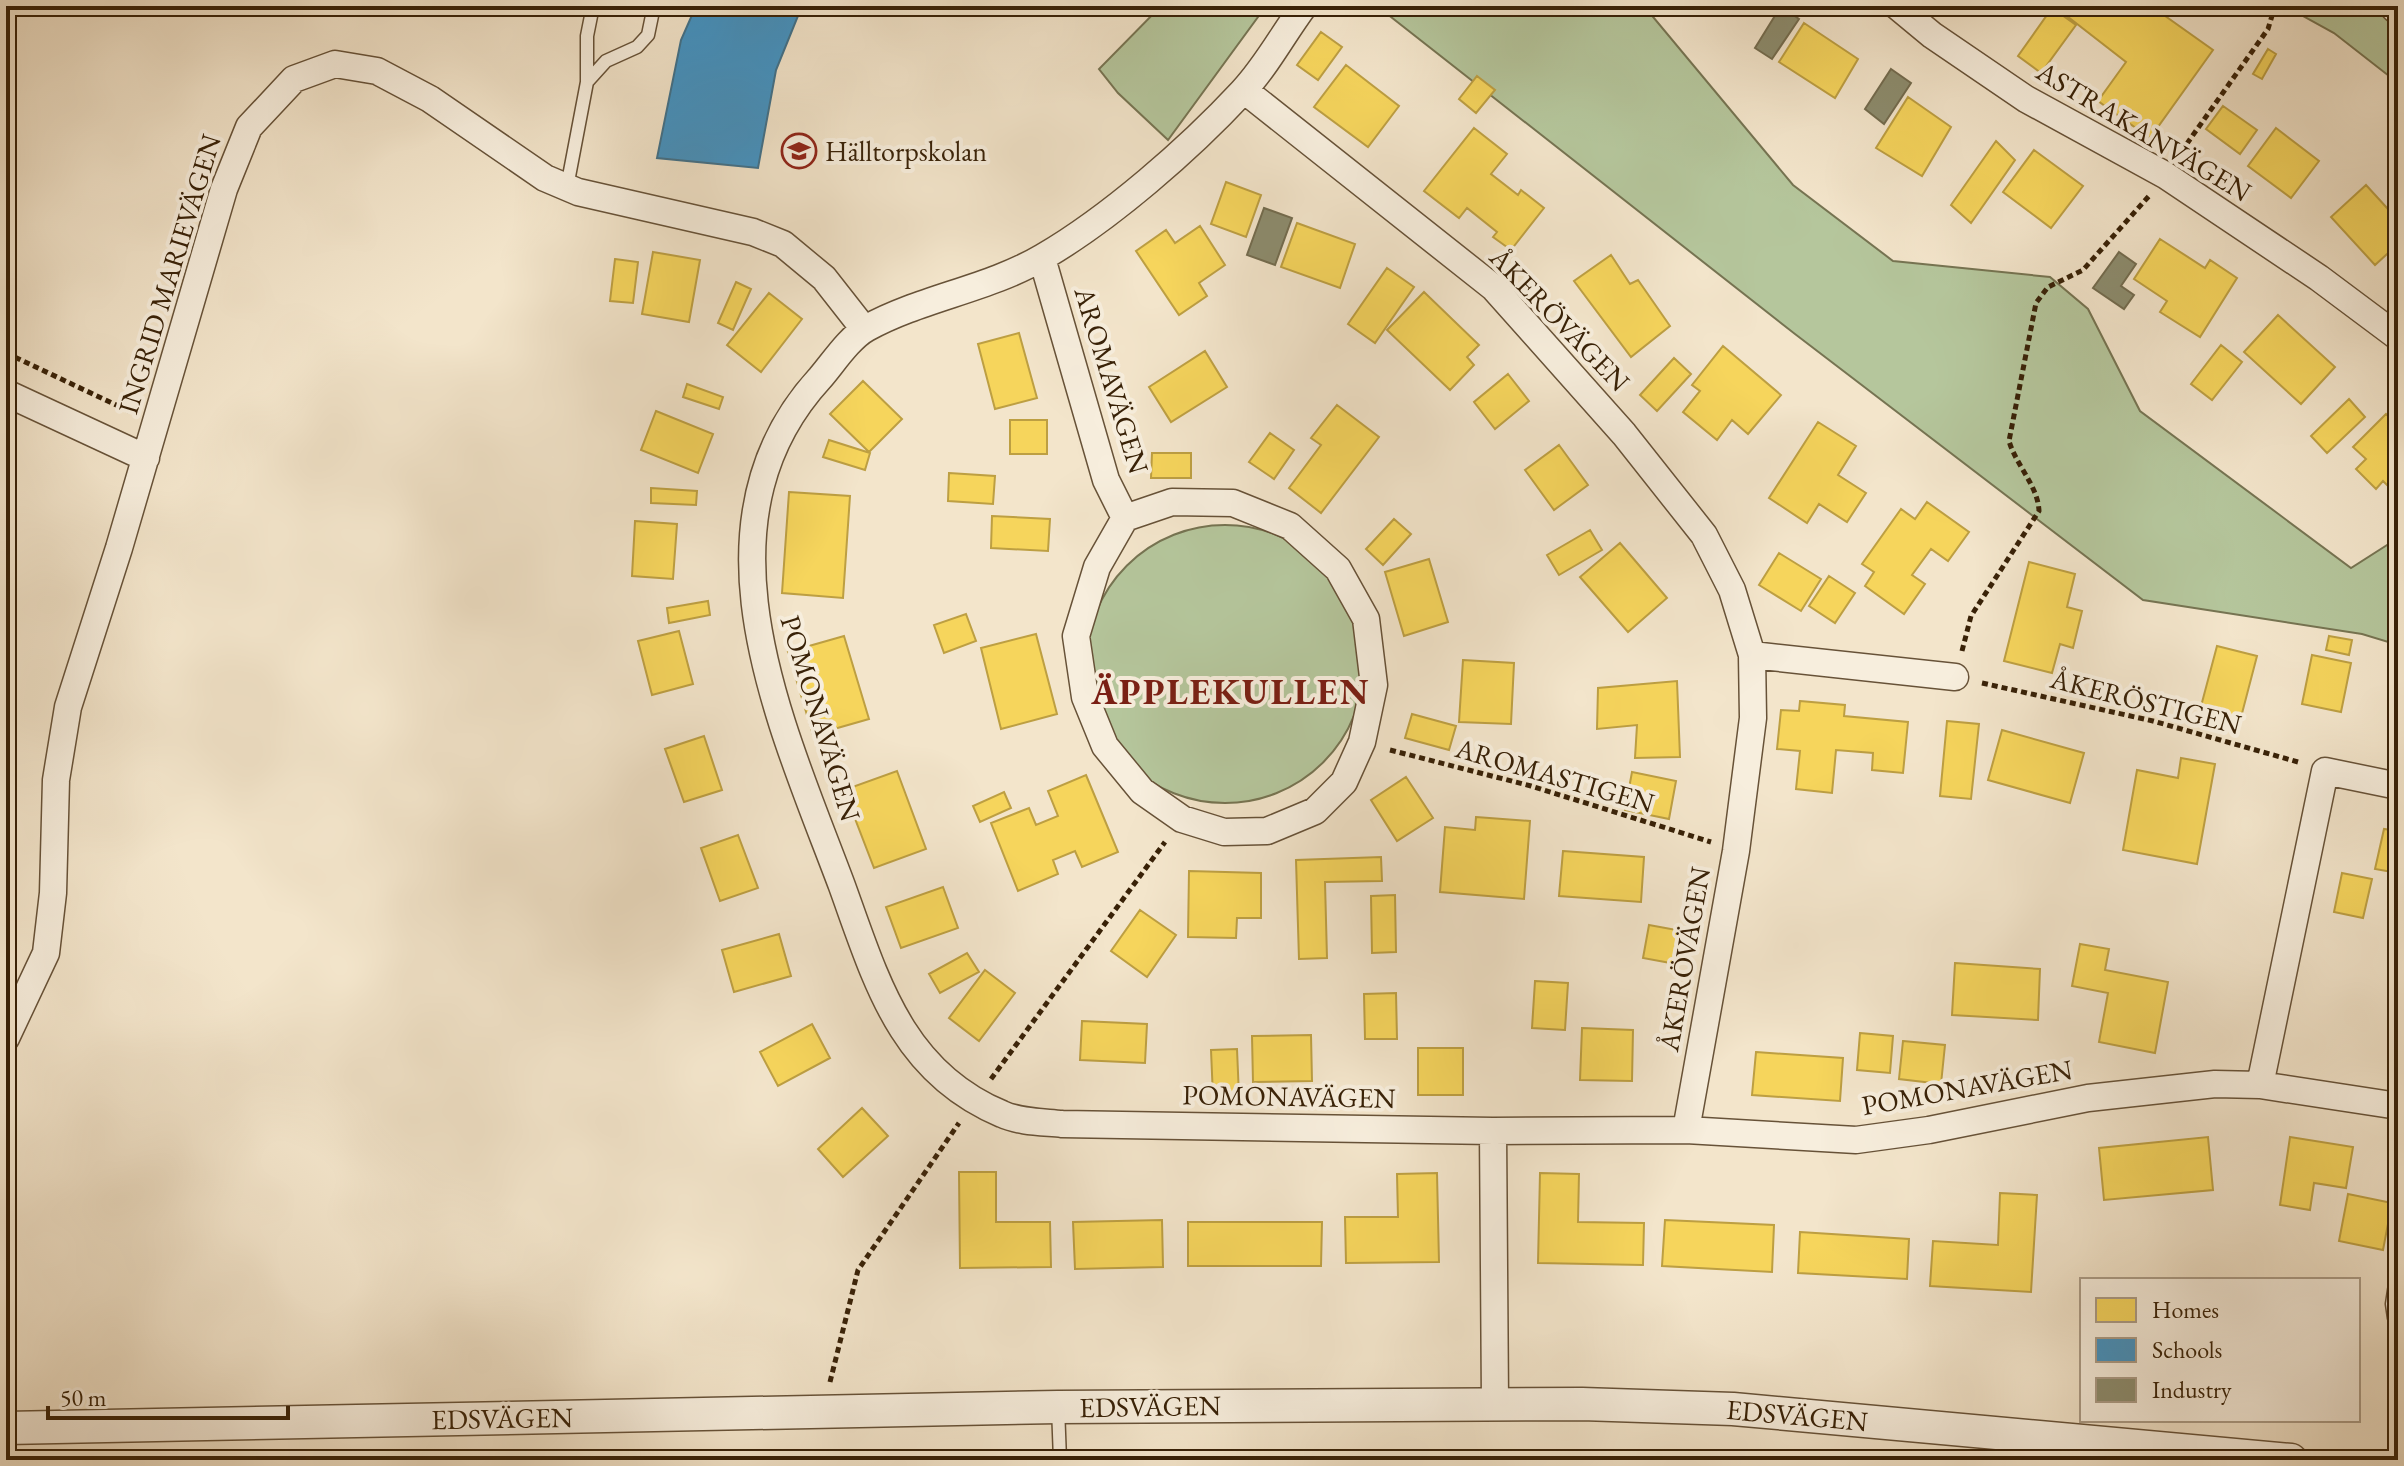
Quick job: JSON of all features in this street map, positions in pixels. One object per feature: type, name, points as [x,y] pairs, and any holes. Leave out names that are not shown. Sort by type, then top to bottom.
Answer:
[{"type":"street","name":"POMONAVÄGEN","points":[[1304,6],[1244,90],[1163,167],[1042,258],[864,329],[805,394],[765,462],[753,535],[753,603],[767,672],[791,751],[876,978],[897,1024],[921,1059],[976,1100],[1005,1116],[1062,1124],[1493,1131],[1686,1130],[1856,1140],[1929,1130],[2088,1098],[2215,1084],[2260,1085],[2398,1106]]},
{"type":"street","name":"ASTRAKANVÄGEN","points":[[1897,6],[1932,35],[2026,99],[2165,175],[2319,278],[2398,337]]},
{"type":"street","name":"INGRID MARIEVÄGEN","points":[[6,1038],[46,953],[53,893],[56,780],[68,707],[146,458],[224,189],[249,127],[294,79],[335,64],[377,71],[430,99],[545,178],[567,187],[753,232],[783,244],[824,278],[864,329]]},
{"type":"street","name":"ÅKERÖVÄGEN","points":[[1244,90],[1494,288],[1624,434],[1704,535],[1732,590],[1752,655],[1753,718],[1736,851],[1686,1130]]},
{"type":"street","name":"AROMAVÄGEN","points":[[1042,258],[1106,480],[1125,518]]},
{"type":"street","points":[[6,393],[146,458]]},
{"type":"street","name":"AROMAVÄGEN","points":[[1172,502],[1233,503],[1290,526],[1338,569],[1366,619],[1374,685],[1362,742],[1344,782],[1315,811],[1267,831],[1224,832],[1182,819],[1142,791],[1105,746],[1085,697],[1076,636],[1097,567],[1125,518],[1172,502]]},
{"type":"street","points":[[1752,655],[1955,677]]},
{"type":"street","points":[[2260,1085],[2325,771],[2398,786]]},
{"type":"street","points":[[1493,1131],[1495,1402]]},
{"type":"street","name":"EDSVÄGEN","points":[[6,1428],[1058,1407],[1495,1402],[1733,1409],[2291,1460]]},
{"type":"lane","points":[[567,187],[587,82],[587,36],[593,6]]},
{"type":"lane","points":[[587,82],[606,61],[637,47],[648,35],[654,6]]},
{"type":"lane","points":[[2398,1265],[2392,1304],[2394,1318],[2398,1322]]},
{"type":"lane","points":[[1058,1407],[1060,1460]]},
{"type":"path","points":[[1955,677],[1971,616],[2039,511],[2039,502],[2013,456],[2009,441],[2036,303],[2048,287],[2083,270],[2165,175],[2268,29],[2275,6]]},
{"type":"path","points":[[6,353],[155,424]]},
{"type":"path","name":"ÅKERÖSTIGEN","points":[[1955,677],[2168,725],[2325,771]]},
{"type":"path","name":"AROMASTIGEN","points":[[1362,742],[1531,786],[1736,851]]},
{"type":"path","points":[[822,1413],[858,1270],[976,1100],[1182,819]]},
{"type":"green space","points":[[1161,6],[1266,6],[1168,140],[1118,93],[1099,69]]},
{"type":"green space","points":[[1377,6],[1644,6],[1793,185],[1893,261],[2050,277],[2088,309],[2140,411],[2351,568],[2398,538],[2398,645],[2362,634],[2143,600],[1795,334]]},
{"type":"green space","points":[[2285,6],[2398,6],[2398,83],[2334,33]]},
{"type":"green space","points":[[1239,525],[1291,541],[1313,556],[1333,576],[1354,611],[1362,637],[1362,691],[1348,730],[1333,752],[1313,772],[1291,787],[1252,801],[1211,803],[1159,787],[1137,772],[1117,752],[1102,730],[1088,691],[1086,650],[1102,598],[1117,576],[1137,556],[1159,541],[1198,527]]},
{"type":"building: Homes","points":[[2054,6],[2151,6],[2213,50],[2150,138],[2098,101],[2126,62]]},
{"type":"building: Homes","points":[[2052,8],[2076,25],[2041,73],[2018,56]]},
{"type":"building: Homes","points":[[1804,23],[1858,59],[1835,98],[1779,62]]},
{"type":"building: Homes","points":[[1321,32],[1342,47],[1318,80],[1297,65]]},
{"type":"building: Homes","points":[[2268,49],[2276,54],[2262,79],[2253,74]]},
{"type":"building: Homes","points":[[1346,65],[1399,106],[1368,147],[1314,107]]},
{"type":"building: Homes","points":[[1477,76],[1495,90],[1476,113],[1459,99]]},
{"type":"building: Homes","points":[[1908,97],[1951,127],[1922,176],[1876,148]]},
{"type":"building: Homes","points":[[2223,106],[2257,130],[2240,154],[2206,129]]},
{"type":"building: Homes","points":[[1474,128],[1507,154],[1491,174],[1518,195],[1521,190],[1544,208],[1511,250],[1493,237],[1497,232],[1467,208],[1459,218],[1424,191]]},
{"type":"building: Homes","points":[[2276,128],[2319,161],[2291,198],[2248,166]]},
{"type":"building: Homes","points":[[1996,141],[2015,160],[1971,223],[1951,205]]},
{"type":"building: Homes","points":[[2034,150],[2083,186],[2051,228],[2003,192]]},
{"type":"building: Homes","points":[[1226,182],[1261,195],[1246,237],[1211,224]]},
{"type":"building: Homes","points":[[2366,185],[2398,220],[2398,244],[2375,265],[2331,217]]},
{"type":"building: Homes","points":[[1297,223],[1355,244],[1340,288],[1281,267]]},
{"type":"building: Homes","points":[[1200,226],[1225,265],[1199,283],[1207,296],[1179,315],[1136,251],[1166,230],[1175,243]]},
{"type":"building: Homes","points":[[2160,239],[2205,268],[2210,260],[2237,278],[2200,337],[2160,312],[2167,301],[2134,279]]},
{"type":"building: Homes","points":[[653,252],[700,260],[689,322],[642,314]]},
{"type":"building: Homes","points":[[1611,255],[1630,284],[1638,280],[1670,326],[1631,357],[1574,281]]},
{"type":"building: Homes","points":[[615,259],[638,262],[633,303],[610,301]]},
{"type":"building: Homes","points":[[1387,268],[1414,287],[1375,343],[1348,324]]},
{"type":"building: Homes","points":[[736,282],[751,289],[733,330],[718,323]]},
{"type":"building: Homes","points":[[1424,292],[1479,345],[1467,357],[1474,365],[1450,390],[1387,330]]},
{"type":"building: Homes","points":[[769,293],[802,319],[761,372],[727,345]]},
{"type":"building: Homes","points":[[2278,315],[2335,367],[2301,404],[2244,352]]},
{"type":"building: Homes","points":[[1019,333],[1037,398],[995,409],[978,344]]},
{"type":"building: Homes","points":[[2221,345],[2242,362],[2212,400],[2191,384]]},
{"type":"building: Homes","points":[[1723,346],[1781,395],[1748,434],[1732,420],[1717,440],[1683,412],[1700,391],[1692,385]]},
{"type":"building: Homes","points":[[1205,351],[1227,387],[1171,422],[1149,387]]},
{"type":"building: Homes","points":[[1674,358],[1691,374],[1657,411],[1640,395]]},
{"type":"building: Homes","points":[[1508,374],[1529,401],[1495,429],[1474,402]]},
{"type":"building: Homes","points":[[863,381],[902,419],[869,452],[830,414]]},
{"type":"building: Homes","points":[[687,384],[723,397],[719,409],[683,397]]},
{"type":"building: Homes","points":[[2349,399],[2365,417],[2327,453],[2311,436]]},
{"type":"building: Homes","points":[[1337,405],[1379,437],[1321,513],[1289,488],[1321,445],[1311,438]]},
{"type":"building: Homes","points":[[656,411],[713,434],[698,473],[641,450]]},
{"type":"building: Homes","points":[[2386,414],[2398,426],[2398,489],[2395,493],[2383,481],[2376,489],[2356,469],[2366,459],[2353,447]]},
{"type":"building: Homes","points":[[1010,420],[1047,420],[1047,454],[1010,454]]},
{"type":"building: Homes","points":[[1818,422],[1856,446],[1838,475],[1866,493],[1847,522],[1819,504],[1807,523],[1769,498]]},
{"type":"building: Homes","points":[[1270,433],[1294,450],[1274,479],[1249,462]]},
{"type":"building: Homes","points":[[829,440],[870,453],[865,470],[823,457]]},
{"type":"building: Homes","points":[[1559,445],[1588,485],[1554,510],[1525,470]]},
{"type":"building: Homes","points":[[1152,453],[1191,453],[1191,478],[1151,478]]},
{"type":"building: Homes","points":[[949,473],[995,476],[993,504],[948,501]]},
{"type":"building: Homes","points":[[651,488],[697,491],[696,505],[651,503]]},
{"type":"building: Homes","points":[[789,492],[850,496],[843,598],[782,593]]},
{"type":"building: Homes","points":[[1927,502],[1969,532],[1948,561],[1931,549],[1912,575],[1925,584],[1904,614],[1865,586],[1874,572],[1862,564],[1901,509],[1915,519]]},
{"type":"building: Homes","points":[[992,516],[1050,519],[1048,551],[991,548]]},
{"type":"building: Homes","points":[[1394,519],[1411,534],[1383,565],[1366,549]]},
{"type":"building: Homes","points":[[635,521],[677,524],[673,579],[632,576]]},
{"type":"building: Homes","points":[[1590,530],[1602,550],[1559,575],[1547,555]]},
{"type":"building: Homes","points":[[1620,543],[1667,598],[1628,632],[1580,577]]},
{"type":"building: Homes","points":[[1779,553],[1821,579],[1801,611],[1759,585]]},
{"type":"building: Homes","points":[[1429,559],[1448,622],[1404,636],[1385,572]]},
{"type":"building: Homes","points":[[2029,562],[2075,574],[2067,607],[2082,611],[2073,648],[2060,644],[2052,673],[2004,661]]},
{"type":"building: Homes","points":[[1829,576],[1855,593],[1835,623],[1809,606]]},
{"type":"building: Homes","points":[[708,601],[710,615],[669,623],[667,608]]},
{"type":"building: Homes","points":[[966,614],[976,641],[944,653],[934,625]]},
{"type":"building: Homes","points":[[679,631],[693,684],[652,695],[638,641]]},
{"type":"building: Homes","points":[[1036,634],[1057,714],[1001,729],[981,648]]},
{"type":"building: Homes","points":[[844,636],[869,719],[813,735],[788,652]]},
{"type":"building: Homes","points":[[2329,636],[2352,640],[2349,655],[2326,650]]},
{"type":"building: Homes","points":[[2217,646],[2257,656],[2240,721],[2200,710]]},
{"type":"building: Homes","points":[[2312,655],[2351,663],[2341,712],[2302,704]]},
{"type":"building: Homes","points":[[1463,660],[1514,663],[1511,724],[1459,722]]},
{"type":"building: Homes","points":[[1677,681],[1680,757],[1635,758],[1637,725],[1597,729],[1598,688]]},
{"type":"building: Homes","points":[[1800,701],[1845,705],[1844,716],[1908,722],[1903,773],[1872,770],[1873,753],[1836,750],[1832,793],[1796,789],[1800,751],[1777,749],[1781,710],[1799,711]]},
{"type":"building: Homes","points":[[1412,714],[1456,726],[1449,750],[1405,738]]},
{"type":"building: Homes","points":[[1947,721],[1979,724],[1971,799],[1940,796]]},
{"type":"building: Homes","points":[[2002,730],[2084,753],[2070,803],[1988,780]]},
{"type":"building: Homes","points":[[704,736],[722,790],[684,802],[665,749]]},
{"type":"building: Homes","points":[[2181,758],[2215,764],[2197,864],[2123,850],[2137,770],[2178,778]]},
{"type":"building: Homes","points":[[897,771],[926,849],[874,868],[844,790]]},
{"type":"building: Homes","points":[[1632,772],[1676,781],[1669,819],[1625,810]]},
{"type":"building: Homes","points":[[1086,775],[1118,852],[1082,867],[1075,851],[1053,860],[1058,874],[1018,891],[991,823],[1029,808],[1036,825],[1058,816],[1048,791]]},
{"type":"building: Homes","points":[[1406,777],[1433,818],[1397,841],[1371,800]]},
{"type":"building: Homes","points":[[1004,792],[1011,808],[980,822],[973,806]]},
{"type":"building: Homes","points":[[1476,817],[1530,821],[1524,899],[1440,892],[1445,827],[1475,830]]},
{"type":"building: Homes","points":[[2398,828],[2398,873],[2375,869],[2384,829],[2397,831]]},
{"type":"building: Homes","points":[[738,835],[758,888],[720,901],[701,848]]},
{"type":"building: Homes","points":[[1563,851],[1644,857],[1641,902],[1559,896]]},
{"type":"building: Homes","points":[[1381,857],[1382,881],[1325,882],[1327,958],[1299,959],[1296,860]]},
{"type":"building: Homes","points":[[1189,871],[1261,873],[1261,918],[1237,918],[1236,938],[1188,937]]},
{"type":"building: Homes","points":[[2342,873],[2372,879],[2363,918],[2334,912]]},
{"type":"building: Homes","points":[[943,887],[958,928],[901,948],[886,907]]},
{"type":"building: Homes","points":[[1395,895],[1396,952],[1372,953],[1371,896]]},
{"type":"building: Homes","points":[[1140,910],[1176,935],[1147,977],[1111,951]]},
{"type":"building: Homes","points":[[1649,925],[1682,931],[1676,964],[1643,958]]},
{"type":"building: Homes","points":[[779,934],[791,976],[734,992],[722,950]]},
{"type":"building: Homes","points":[[2080,944],[2109,949],[2105,970],[2168,982],[2155,1053],[2099,1042],[2108,993],[2072,986]]},
{"type":"building: Homes","points":[[967,953],[979,972],[940,993],[929,974]]},
{"type":"building: Homes","points":[[1955,963],[2040,969],[2038,1020],[1952,1015]]},
{"type":"building: Homes","points":[[985,970],[1015,993],[979,1041],[949,1018]]},
{"type":"building: Homes","points":[[1535,981],[1568,983],[1565,1030],[1532,1028]]},
{"type":"building: Homes","points":[[1396,993],[1397,1039],[1365,1039],[1364,994]]},
{"type":"building: Homes","points":[[1082,1021],[1147,1024],[1145,1063],[1080,1060]]},
{"type":"building: Homes","points":[[812,1024],[830,1058],[778,1086],[760,1052]]},
{"type":"building: Homes","points":[[1582,1028],[1633,1030],[1632,1081],[1580,1080]]},
{"type":"building: Homes","points":[[1860,1033],[1893,1036],[1890,1073],[1857,1070]]},
{"type":"building: Homes","points":[[1311,1035],[1312,1081],[1253,1082],[1252,1036]]},
{"type":"building: Homes","points":[[1903,1041],[1945,1045],[1941,1084],[1899,1079]]},
{"type":"building: Homes","points":[[1418,1048],[1463,1048],[1463,1095],[1418,1095]]},
{"type":"building: Homes","points":[[1237,1049],[1239,1096],[1213,1097],[1211,1050]]},
{"type":"building: Homes","points":[[1756,1052],[1843,1058],[1840,1101],[1752,1095]]},
{"type":"building: Homes","points":[[862,1108],[888,1136],[843,1177],[818,1149]]},
{"type":"building: Homes","points":[[2208,1137],[2213,1190],[2104,1200],[2099,1148]]},
{"type":"building: Homes","points":[[2290,1137],[2353,1147],[2346,1188],[2314,1183],[2310,1210],[2280,1205]]},
{"type":"building: Homes","points":[[959,1172],[996,1172],[996,1222],[1050,1222],[1051,1267],[960,1268]]},
{"type":"building: Homes","points":[[1437,1173],[1439,1262],[1346,1263],[1345,1217],[1398,1217],[1397,1174]]},
{"type":"building: Homes","points":[[1540,1173],[1579,1174],[1578,1222],[1644,1223],[1643,1265],[1538,1263]]},
{"type":"building: Homes","points":[[2000,1193],[2037,1195],[2031,1292],[1930,1286],[1933,1241],[1998,1245]]},
{"type":"building: Homes","points":[[2348,1194],[2392,1203],[2383,1250],[2339,1241]]},
{"type":"building: Homes","points":[[1162,1220],[1163,1267],[1075,1269],[1073,1222]]},
{"type":"building: Homes","points":[[1665,1220],[1774,1225],[1772,1272],[1662,1266]]},
{"type":"building: Homes","points":[[1188,1222],[1322,1222],[1321,1266],[1188,1266]]},
{"type":"building: Homes","points":[[1800,1232],[1909,1239],[1907,1279],[1798,1273]]},
{"type":"building: Schools","points":[[696,6],[802,6],[776,70],[758,168],[657,158],[681,40]]},
{"type":"building: Industry","points":[[1781,6],[1799,19],[1772,59],[1755,48]]},
{"type":"building: Industry","points":[[1891,69],[1911,83],[1884,124],[1865,109]]},
{"type":"building: Industry","points":[[1264,208],[1292,218],[1275,265],[1247,255]]},
{"type":"building: Industry","points":[[2119,252],[2136,264],[2121,286],[2134,295],[2124,309],[2093,288]]},
{"type":"place","name":"Hälltorpskolan","points":[[799,151]]},
{"type":"district","name":"ÄPPLEKULLEN","points":[[1231,691]]}]
